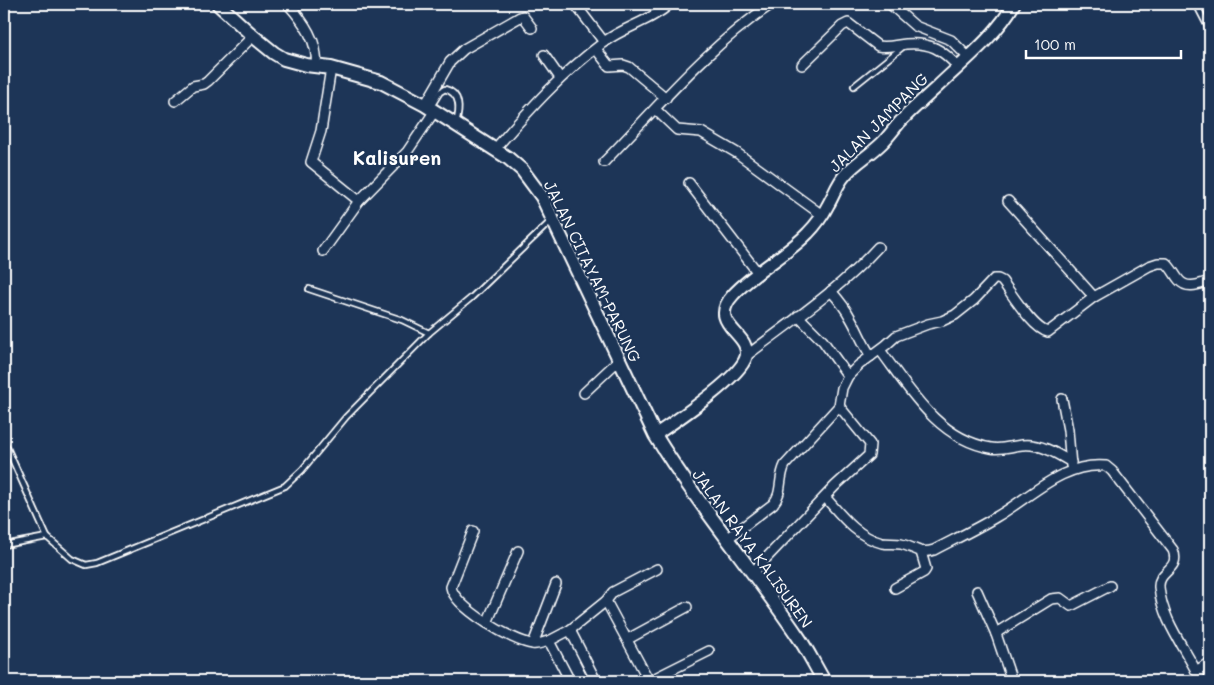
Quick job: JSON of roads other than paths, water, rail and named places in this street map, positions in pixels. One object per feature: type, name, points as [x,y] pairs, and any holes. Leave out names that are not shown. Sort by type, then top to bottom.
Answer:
[{"type":"main road","name":"JALAN CITAYAM-PARUNG","points":[[218,4],[253,36],[284,59],[332,68],[381,82],[430,109],[508,158],[522,170],[542,197],[655,435]]},
{"type":"main road","name":"JALAN RAYA KALISUREN","points":[[655,435],[677,471],[798,636],[824,681]]},
{"type":"street","points":[[288,4],[305,26],[315,46],[316,66]]},
{"type":"street","points":[[575,4],[604,42]]},
{"type":"street","points":[[494,150],[560,78],[604,42],[659,13],[670,4]]},
{"type":"street","points":[[604,162],[720,43],[747,20],[772,4]]},
{"type":"street","points":[[890,4],[915,26],[951,40],[968,57]]},
{"type":"street","name":"JALAN JAMPANG","points":[[746,356],[744,345],[726,320],[724,310],[737,290],[809,232],[822,215],[845,175],[882,143],[900,122],[968,57],[1006,18],[1014,4]]},
{"type":"street","points":[[323,251],[359,201],[407,152],[430,109],[450,62],[464,49],[520,17],[526,18],[532,28]]},
{"type":"street","points":[[802,65],[846,23],[850,24],[878,46],[929,45],[941,51],[958,67]]},
{"type":"street","points":[[176,101],[193,86],[204,84],[208,81],[253,36]]},
{"type":"street","points":[[596,49],[609,66],[622,65],[629,67],[666,98]]},
{"type":"street","points":[[544,55],[560,78]]},
{"type":"street","points":[[332,68],[321,131],[311,162],[359,201]]},
{"type":"street","points":[[656,110],[677,130],[701,132],[737,153],[822,215]]},
{"type":"street","points":[[689,183],[758,273]]},
{"type":"street","points":[[1008,201],[1094,297]]},
{"type":"street","points":[[655,435],[709,396],[739,369],[746,356],[831,291],[878,247]]},
{"type":"street","points":[[727,539],[773,504],[778,498],[781,472],[839,406],[842,388],[848,376],[896,336],[955,315],[996,279],[1002,281],[1034,323],[1046,332],[1094,297],[1136,272],[1158,263],[1166,263],[1170,266],[1180,281],[1187,285],[1209,284]]},
{"type":"street","points":[[831,291],[843,304],[860,339],[871,356]]},
{"type":"street","points":[[798,316],[823,340],[848,376]]},
{"type":"street","points":[[880,350],[933,418],[959,437],[991,448],[1024,445],[1038,446],[1048,449],[1071,466]]},
{"type":"street","points":[[584,393],[619,360]]},
{"type":"street","points":[[1062,398],[1068,430],[1071,466]]},
{"type":"street","points":[[752,572],[847,474],[869,455],[871,450],[867,439],[839,406]]},
{"type":"street","points":[[825,497],[848,524],[862,533],[878,542],[904,545],[921,552],[934,550],[994,518],[1071,466],[1102,465],[1108,467],[1173,550],[1175,561],[1159,582],[1161,597],[1166,615],[1201,681]]},
{"type":"street","points":[[473,532],[451,590],[459,602],[497,631],[533,644],[549,641],[570,630],[606,601],[613,592],[657,569]]},
{"type":"street","points":[[487,623],[518,551]]},
{"type":"street","points":[[895,588],[924,572],[926,569],[921,552]]},
{"type":"street","points":[[533,644],[556,584]]},
{"type":"street","points":[[996,634],[1004,627],[1051,599],[1060,598],[1071,606],[1110,586]]},
{"type":"street","points":[[977,591],[996,634],[1012,681]]},
{"type":"street","points":[[606,601],[649,681],[709,651]]},
{"type":"street","points":[[628,639],[687,607]]},
{"type":"street","points":[[570,630],[596,681]]},
{"type":"street","points":[[549,641],[570,681]]},
{"type":"street","points":[[1196,671],[1210,662]]},
{"type":"lane","points":[[1196,4],[1210,31]]},
{"type":"lane","points":[[854,86],[907,44]]},
{"type":"lane","points":[[430,109],[440,92],[445,89],[449,90],[458,101],[460,110],[455,125]]},
{"type":"lane","points":[[4,441],[47,537],[72,559],[86,564],[91,564],[281,489],[302,470],[346,417],[429,333],[471,298],[553,219]]},
{"type":"lane","points":[[310,289],[402,320],[429,333]]},
{"type":"lane","points":[[4,546],[47,537]]},
{"type":"district","name":"Kalisuren","points":[[397,157]]}]
